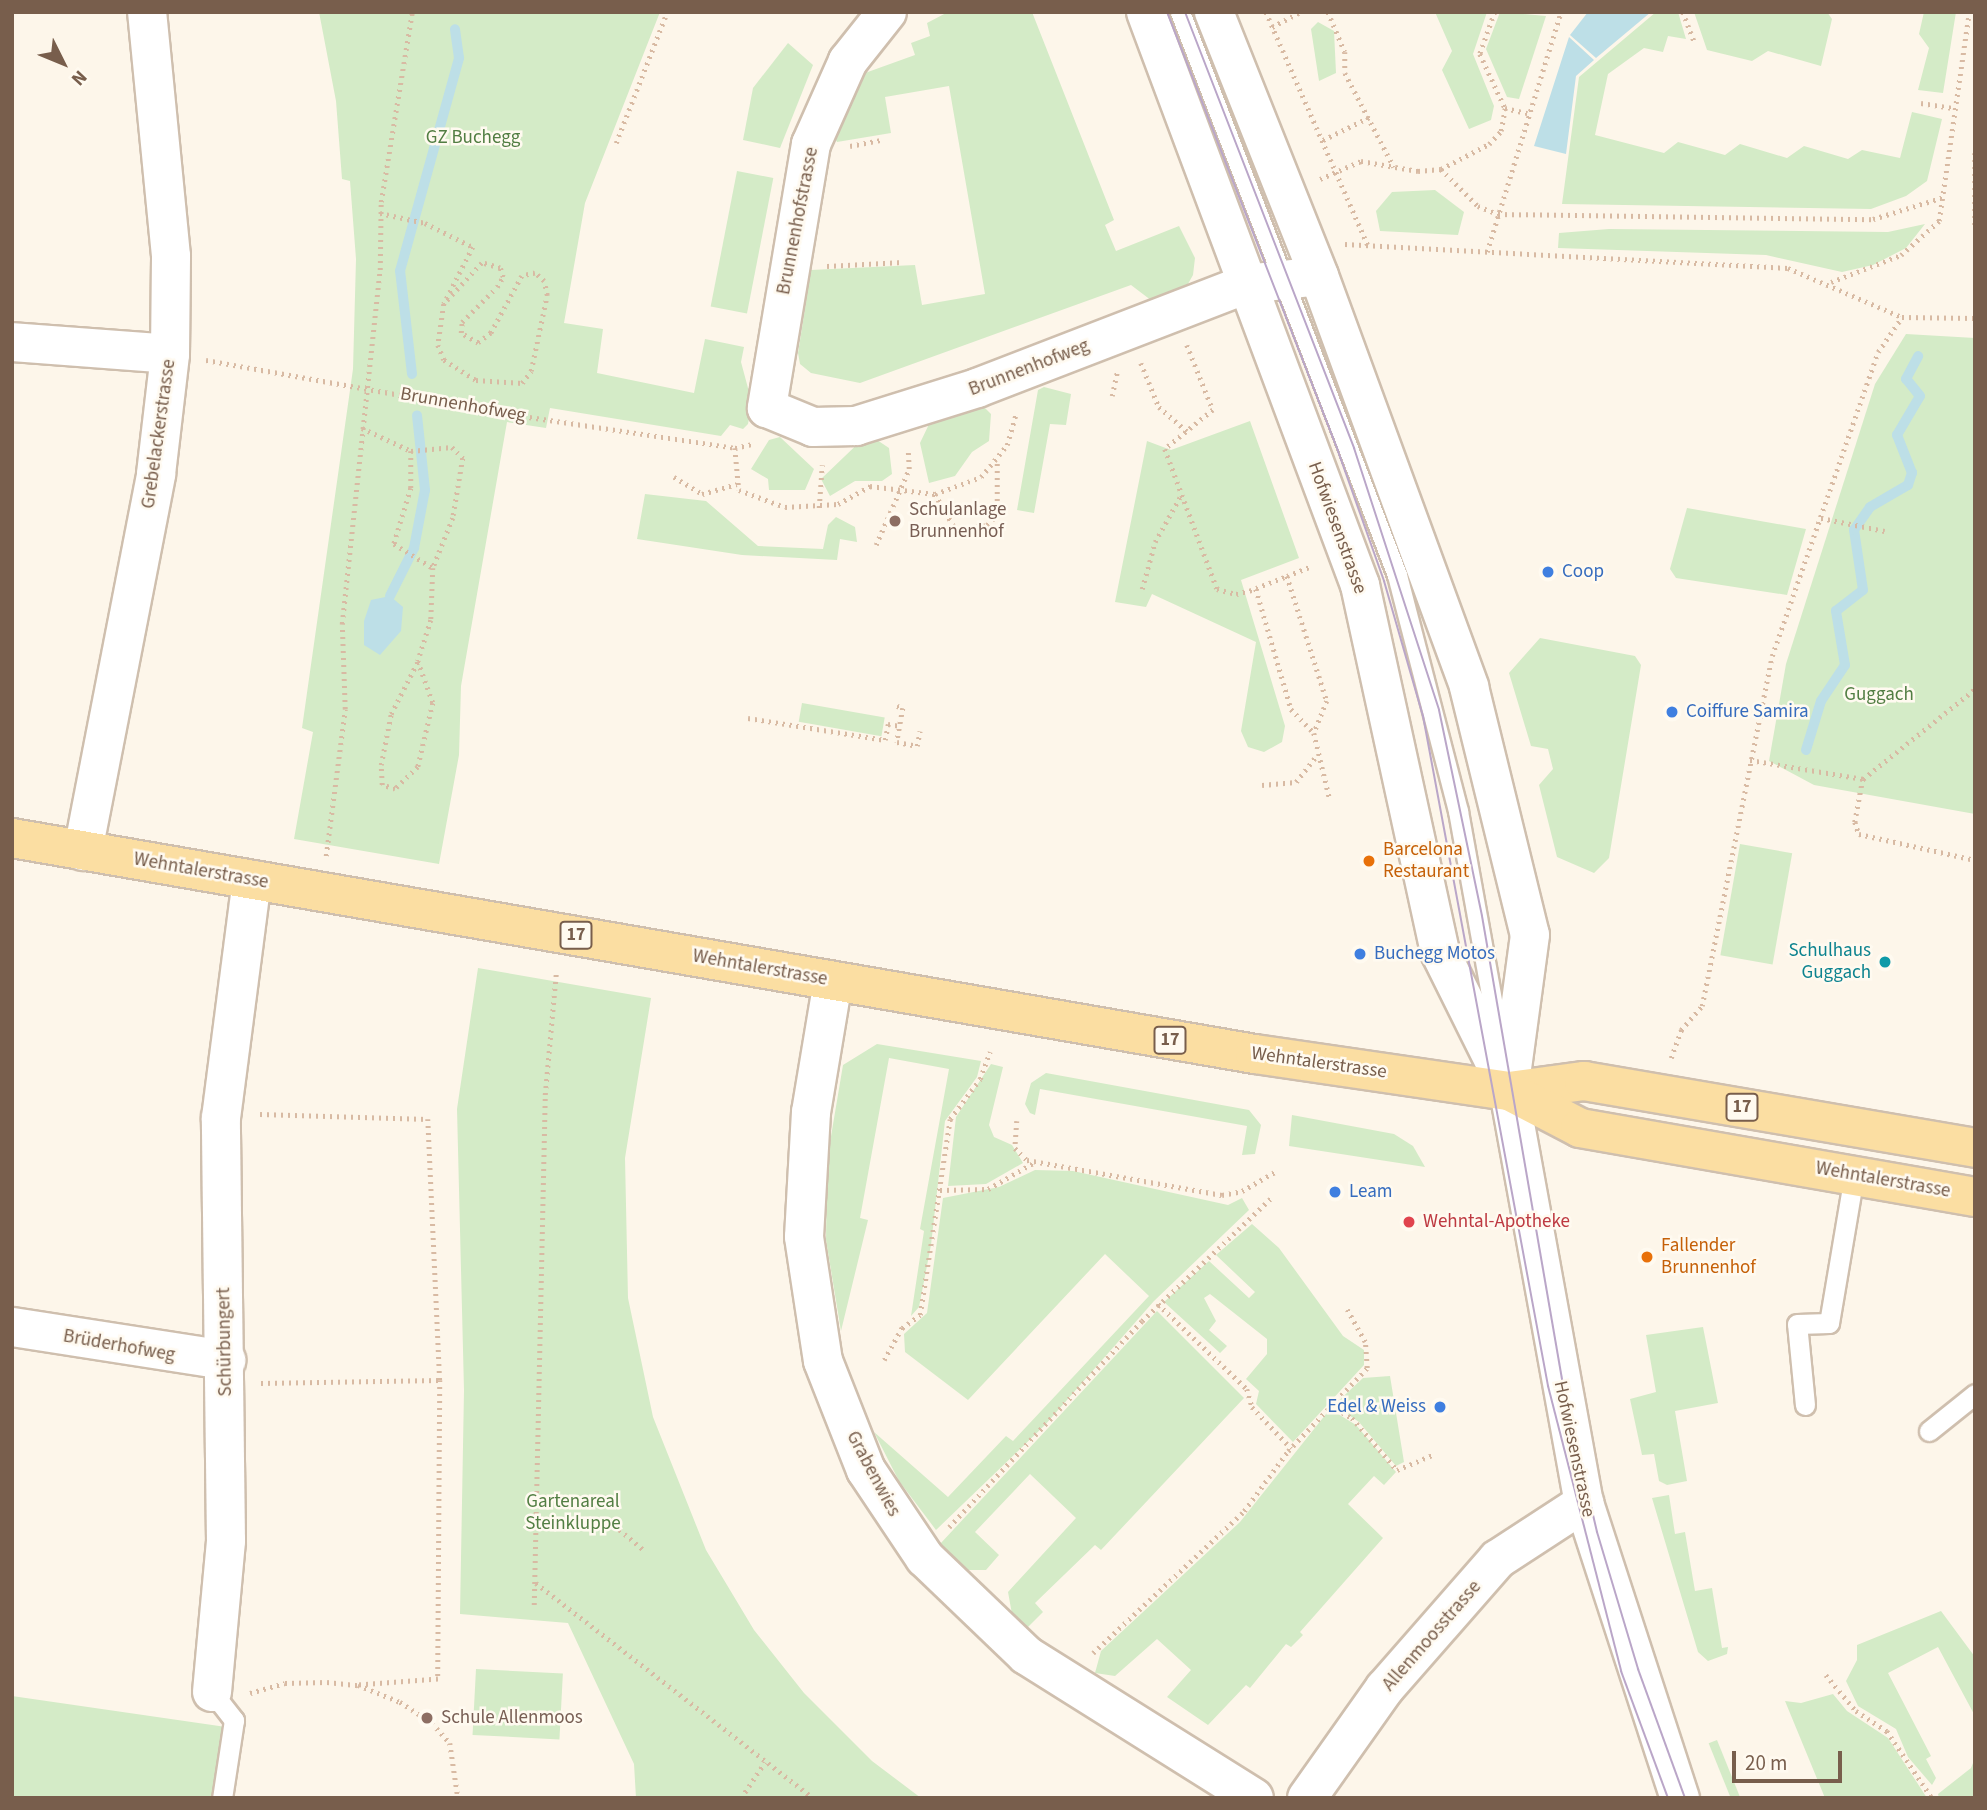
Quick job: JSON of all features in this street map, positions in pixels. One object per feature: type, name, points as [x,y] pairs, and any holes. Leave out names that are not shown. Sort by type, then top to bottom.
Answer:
[{"type":"main road","name":"Wehntalerstrasse","points":[[12,838],[1255,1054],[1509,1091],[1584,1081],[1975,1148]]},
{"type":"main road","name":"Wehntalerstrasse","points":[[1509,1091],[1580,1128],[1975,1197]]},
{"type":"street","name":"Grebelackerstrasse","points":[[83,851],[156,474],[170,354],[171,256],[147,12]]},
{"type":"street","name":"Brunnenhofstrasse","points":[[762,425],[805,166],[827,103],[848,61],[887,12]]},
{"type":"street","name":"Hofwiesenstrasse","points":[[1146,12],[1360,585],[1440,952],[1509,1091],[1584,1503],[1680,1798]]},
{"type":"street","name":"Hofwiesenstrasse","points":[[1214,12],[1313,266],[1469,687],[1530,935],[1509,1091]]},
{"type":"street","name":"Brunnenhofweg","points":[[762,425],[856,426],[977,388],[1247,284],[1313,266]]},
{"type":"street","points":[[12,342],[170,354]]},
{"type":"street","name":"Schürbungert","points":[[225,1692],[226,1541],[239,1372],[221,1118],[252,880]]},
{"type":"street","name":"Grabenwies","points":[[833,981],[811,1112],[804,1237],[823,1361],[866,1470],[925,1558],[996,1630],[1072,1685],[1254,1798]]},
{"type":"street","name":"Brüderhofweg","points":[[12,1327],[239,1372]]},
{"type":"street","name":"Allenmoosstrasse","points":[[1307,1798],[1385,1688],[1498,1559],[1584,1503]]},
{"type":"lane","name":"Hofwiesenstrasse","points":[[1180,12],[1313,266]]},
{"type":"lane","points":[[1805,1405],[1797,1324],[1829,1323],[1854,1175]]},
{"type":"lane","points":[[1929,1431],[1975,1394]]},
{"type":"lane","points":[[222,1798],[234,1720],[225,1692]]},
{"type":"path","points":[[326,854],[345,709],[342,624],[368,389],[380,213],[412,12]]},
{"type":"path","points":[[616,143],[667,12]]},
{"type":"path","points":[[1266,12],[1368,245]]},
{"type":"path","points":[[1272,27],[1300,12]]},
{"type":"path","points":[[1328,12],[1345,52],[1345,73],[1394,167]]},
{"type":"path","points":[[1338,172],[1361,161],[1394,167],[1441,169],[1489,144],[1501,131],[1505,108],[1480,54],[1495,12]]},
{"type":"path","points":[[1487,252],[1527,113],[1561,12]]},
{"type":"path","points":[[1683,12],[1694,41]]},
{"type":"path","points":[[1830,282],[1872,271],[1922,242],[1939,221],[1953,108],[1969,12]]},
{"type":"path","points":[[1921,103],[1953,108]]},
{"type":"path","points":[[1505,108],[1527,113]]},
{"type":"path","points":[[1323,140],[1368,118]]},
{"type":"path","points":[[1975,153],[1970,222],[1975,229]]},
{"type":"path","points":[[1441,169],[1478,206],[1498,214],[1873,219],[1944,197]]},
{"type":"path","points":[[380,213],[421,222],[473,247],[444,304],[438,345],[444,360],[476,380],[522,383],[533,359],[547,295],[544,281],[535,273],[522,276],[491,333],[478,343],[461,333],[462,322],[497,287],[503,277],[500,268],[482,263],[444,304]]},
{"type":"path","points":[[1313,266],[1368,245],[1788,268],[1830,282],[1902,317],[1975,318]]},
{"type":"path","points":[[789,258],[822,266],[903,262]]},
{"type":"path","points":[[1670,1061],[1681,1030],[1702,1006],[1772,656],[1878,352],[1902,317]]},
{"type":"path","points":[[1182,333],[1213,410],[1165,449],[1217,589],[1236,594],[1256,589],[1322,561]]},
{"type":"path","points":[[1136,349],[1159,407],[1187,431]]},
{"type":"path","name":"Brunnenhofweg","points":[[170,354],[735,448],[762,425]]},
{"type":"path","points":[[735,448],[737,484],[747,495],[776,505],[819,508],[870,486],[935,494],[964,487],[997,458],[1014,429],[1016,400]]},
{"type":"path","points":[[362,428],[414,450],[452,447],[463,458],[453,518],[433,568],[430,620],[418,661],[391,714],[381,765],[382,785],[395,789],[418,768],[433,703],[418,661]]},
{"type":"path","points":[[876,545],[909,469],[905,439]]},
{"type":"path","points":[[414,450],[411,488],[394,532],[394,544],[433,568]]},
{"type":"path","points":[[819,508],[817,477],[826,456]]},
{"type":"path","points":[[935,494],[956,530],[987,525],[998,506],[997,458]]},
{"type":"path","points":[[674,477],[702,494],[737,484]]},
{"type":"path","points":[[1142,589],[1155,542],[1182,494]]},
{"type":"path","points":[[1821,518],[1885,531]]},
{"type":"path","points":[[1287,576],[1327,701],[1314,733],[1329,800]]},
{"type":"path","points":[[1256,589],[1291,709],[1314,733]]},
{"type":"path","points":[[1975,689],[1863,779],[1856,822],[1859,834],[1975,860]]},
{"type":"path","points":[[897,706],[904,708],[897,742],[917,746],[920,731]]},
{"type":"path","points":[[748,718],[885,740],[888,724],[900,726]]},
{"type":"path","points":[[1262,785],[1296,782],[1318,754]]},
{"type":"path","points":[[1750,760],[1863,779]]},
{"type":"path","points":[[534,1605],[545,1095],[556,975]]},
{"type":"path","points":[[884,1360],[902,1328],[920,1315],[950,1119],[980,1079],[990,1052]]},
{"type":"path","points":[[225,1692],[285,1683],[358,1685],[438,1679],[440,1380],[428,1119],[247,1114]]},
{"type":"path","points":[[1017,1121],[1015,1148],[1036,1161],[1222,1195],[1242,1191],[1275,1172]]},
{"type":"path","points":[[939,1190],[988,1189],[1036,1161]]},
{"type":"path","points":[[946,1532],[1158,1304],[1271,1198]]},
{"type":"path","points":[[1158,1304],[1247,1389],[1252,1406],[1291,1448]]},
{"type":"path","points":[[1088,1660],[1244,1511],[1291,1448],[1369,1362],[1347,1310]]},
{"type":"path","points":[[239,1372],[440,1380]]},
{"type":"path","points":[[1330,1405],[1352,1418],[1397,1470],[1433,1455]]},
{"type":"path","points":[[536,1524],[614,1525],[643,1549]]},
{"type":"path","points":[[535,1582],[813,1798]]},
{"type":"path","points":[[1826,1675],[1856,1711],[1887,1731],[1932,1798]]},
{"type":"path","points":[[358,1685],[432,1723],[450,1743],[458,1798]]},
{"type":"path","points":[[741,1798],[765,1762]]},
{"type":"green space","name":"GZ Buchegg","points":[[319,12],[660,12],[585,203],[564,323],[603,329],[597,373],[694,393],[705,339],[744,347],[741,362],[752,403],[748,424],[743,429],[730,425],[721,436],[550,408],[546,428],[507,422],[461,686],[459,755],[439,864],[294,839],[313,732],[302,728],[353,369],[356,259],[350,181],[342,179],[336,101]]},
{"type":"green space","points":[[948,12],[1032,12],[1114,220],[1105,225],[1116,251],[1179,226],[1195,258],[1193,275],[1184,291],[1156,304],[1131,285],[860,383],[811,373],[800,364],[798,353],[811,270],[915,265],[922,305],[985,294],[949,86],[885,97],[891,133],[837,142],[834,136],[865,73],[915,55],[911,43],[930,36],[927,23]]},
{"type":"green space","points":[[1435,12],[1487,12],[1473,54],[1494,106],[1491,120],[1469,129],[1442,70],[1452,51]]},
{"type":"green space","points":[[1500,12],[1546,16],[1519,99],[1507,97],[1486,49]]},
{"type":"green space","points":[[1656,12],[1678,12],[1686,39],[1668,36],[1663,52],[1644,48],[1608,74],[1595,135],[1664,153],[1678,142],[1725,155],[1740,144],[1787,158],[1804,146],[1848,159],[1862,150],[1900,158],[1912,112],[1942,119],[1927,181],[1906,196],[1871,209],[1562,204],[1579,77]]},
{"type":"green space","points":[[1694,12],[1827,12],[1832,19],[1821,66],[1768,51],[1752,61],[1707,50]]},
{"type":"green space","points":[[1924,12],[1956,12],[1943,93],[1918,90],[1929,48],[1919,34]]},
{"type":"green space","points":[[1318,22],[1334,31],[1336,73],[1319,81],[1311,29]]},
{"type":"green space","points":[[788,43],[813,65],[780,148],[743,140],[753,88]]},
{"type":"green space","points":[[737,171],[773,178],[747,314],[711,306]]},
{"type":"green space","points":[[1435,190],[1464,212],[1458,235],[1380,231],[1376,211],[1392,192]]},
{"type":"green space","points":[[1925,224],[1906,248],[1873,265],[1842,272],[1766,255],[1558,248],[1559,233],[1609,229],[1888,232]]},
{"type":"green space","name":"Guggach","points":[[1906,334],[1975,338],[1975,814],[1814,785],[1769,761],[1786,664],[1875,384]]},
{"type":"green space","points":[[1044,387],[1071,394],[1066,425],[1050,424],[1034,513],[1017,510],[1038,390]]},
{"type":"green space","points":[[981,404],[991,414],[989,441],[972,452],[955,476],[929,483],[920,443],[931,420]]},
{"type":"green space","points":[[1250,421],[1299,558],[1241,580],[1285,726],[1282,742],[1264,752],[1248,747],[1241,731],[1256,642],[1152,594],[1146,607],[1115,602],[1147,441],[1171,450]]},
{"type":"green space","points":[[868,434],[889,448],[892,474],[882,481],[855,481],[830,496],[821,479]]},
{"type":"green space","points":[[780,437],[814,469],[805,490],[769,490],[768,479],[751,469],[769,440]]},
{"type":"green space","points":[[645,494],[706,501],[758,546],[823,549],[828,525],[836,517],[855,527],[857,542],[840,539],[837,560],[742,555],[637,539]]},
{"type":"green space","points":[[1687,508],[1806,529],[1787,595],[1676,578],[1670,569]]},
{"type":"green space","points":[[1540,638],[1635,656],[1641,665],[1609,858],[1594,873],[1557,857],[1539,785],[1553,769],[1548,749],[1531,746],[1509,673]]},
{"type":"green space","points":[[802,703],[885,718],[881,736],[799,722]]},
{"type":"green space","points":[[1740,844],[1792,853],[1773,964],[1720,955]]},
{"type":"green space","name":"Gartenareal Steinkluppe","points":[[478,968],[651,998],[625,1158],[628,1298],[653,1417],[706,1550],[754,1630],[804,1693],[872,1761],[921,1798],[636,1798],[634,1764],[568,1623],[460,1614],[464,1390],[457,1109]]},
{"type":"green space","points":[[877,1044],[981,1061],[977,1077],[945,1121],[931,1245],[919,1307],[911,1316],[924,1231],[920,1229],[949,1069],[889,1058],[860,1218],[868,1220],[841,1331],[826,1240],[827,1160],[843,1065]]},
{"type":"green space","points":[[991,1064],[1003,1067],[989,1125],[994,1137],[1012,1145],[1023,1163],[986,1184],[948,1186],[956,1117]]},
{"type":"green space","points":[[1046,1073],[1249,1110],[1261,1125],[1255,1154],[1242,1155],[1247,1126],[1040,1089],[1035,1115],[1030,1113],[1025,1104],[1031,1083]]},
{"type":"green space","points":[[1292,1115],[1394,1134],[1413,1146],[1425,1167],[1289,1146]]},
{"type":"green space","points":[[1035,1170],[1073,1171],[1228,1205],[1242,1198],[1249,1210],[1154,1301],[1045,1425],[936,1530],[899,1481],[874,1432],[948,1497],[1006,1436],[1013,1441],[1149,1296],[1105,1254],[968,1400],[905,1352],[904,1334],[927,1313],[943,1198],[999,1187]]},
{"type":"green space","points":[[1252,1224],[1279,1248],[1343,1336],[1364,1350],[1364,1365],[1293,1442],[1256,1404],[1259,1391],[1246,1379],[1267,1354],[1267,1339],[1210,1294],[1204,1298],[1216,1321],[1209,1330],[1227,1346],[1220,1353],[1164,1302],[1209,1261],[1249,1298],[1255,1292],[1216,1255]]},
{"type":"green space","points":[[1157,1311],[1244,1398],[1101,1550],[1095,1545],[1035,1603],[1043,1612],[1027,1628],[1012,1614],[1008,1592],[1076,1518],[1030,1474],[975,1532],[999,1555],[986,1570],[963,1570],[940,1544]]},
{"type":"green space","points":[[1703,1327],[1718,1403],[1675,1411],[1687,1481],[1667,1485],[1659,1481],[1654,1454],[1642,1455],[1630,1399],[1656,1392],[1646,1335]]},
{"type":"green space","points":[[1390,1376],[1404,1462],[1396,1466],[1359,1422],[1334,1405],[1363,1378]]},
{"type":"green space","points":[[1330,1409],[1356,1425],[1396,1472],[1384,1485],[1374,1476],[1348,1504],[1383,1538],[1300,1632],[1303,1635],[1291,1647],[1286,1644],[1250,1688],[1246,1685],[1208,1725],[1167,1697],[1191,1670],[1157,1639],[1115,1676],[1095,1673],[1101,1651],[1240,1522]]},
{"type":"green space","points":[[1669,1495],[1675,1534],[1685,1532],[1695,1591],[1712,1588],[1722,1648],[1728,1647],[1727,1654],[1708,1661],[1698,1652],[1652,1498]]},
{"type":"green space","points":[[1941,1611],[1975,1657],[1975,1716],[1938,1647],[1888,1673],[1931,1756],[1926,1759],[1936,1778],[1932,1785],[1908,1757],[1896,1729],[1858,1706],[1846,1681],[1857,1660],[1857,1645]]},
{"type":"green space","points":[[476,1669],[563,1674],[559,1739],[473,1735]]},
{"type":"green space","points":[[1833,1694],[1847,1711],[1888,1738],[1927,1798],[1825,1798],[1785,1701],[1801,1703]]},
{"type":"green space","points":[[12,1696],[226,1727],[214,1798],[12,1798]]},
{"type":"green space","points":[[1717,1740],[1740,1798],[1731,1798],[1709,1743]]},
{"type":"green space","points":[[1975,1758],[1975,1798],[1939,1798],[1938,1794],[1971,1768]]},
{"type":"water","points":[[1588,12],[1651,12],[1596,58],[1570,35]]},
{"type":"water","points":[[1569,37],[1594,60],[1576,76],[1566,154],[1534,146]]},
{"type":"water","points":[[390,596],[403,607],[401,631],[380,655],[364,645],[364,621],[371,600]]},
{"type":"waterway","points":[[412,374],[400,271],[459,58],[455,29]]},
{"type":"waterway","points":[[1806,750],[1821,701],[1845,665],[1836,611],[1863,590],[1854,530],[1870,507],[1908,485],[1912,473],[1897,435],[1920,396],[1906,379],[1918,356]]},
{"type":"waterway","points":[[390,596],[414,548],[425,490],[417,415]]},
{"type":"tram line","points":[[1167,12],[1338,451],[1384,581],[1423,716],[1548,1386],[1621,1671],[1668,1798]]},
{"type":"tram line","points":[[1185,12],[1354,448],[1439,710],[1482,916],[1563,1387],[1597,1532],[1638,1669],[1685,1798]]},
{"type":"place","name":"Schulanlage Brunnenhof","points":[[895,521]]},
{"type":"place","name":"Coop","points":[[1548,572]]},
{"type":"place","name":"Coiffure Samira","points":[[1672,712]]},
{"type":"place","name":"Barcelona Restaurant","points":[[1369,861]]},
{"type":"place","name":"Buchegg Motos","points":[[1360,954]]},
{"type":"place","name":"Schulhaus Guggach","points":[[1885,962]]},
{"type":"place","name":"Leam","points":[[1335,1192]]},
{"type":"place","name":"Wehntal-Apotheke","points":[[1409,1222]]},
{"type":"place","name":"Fallender Brunnenhof","points":[[1647,1257]]},
{"type":"place","name":"Edel & Weiss","points":[[1440,1407]]},
{"type":"place","name":"Schule Allenmoos","points":[[427,1718]]}]
